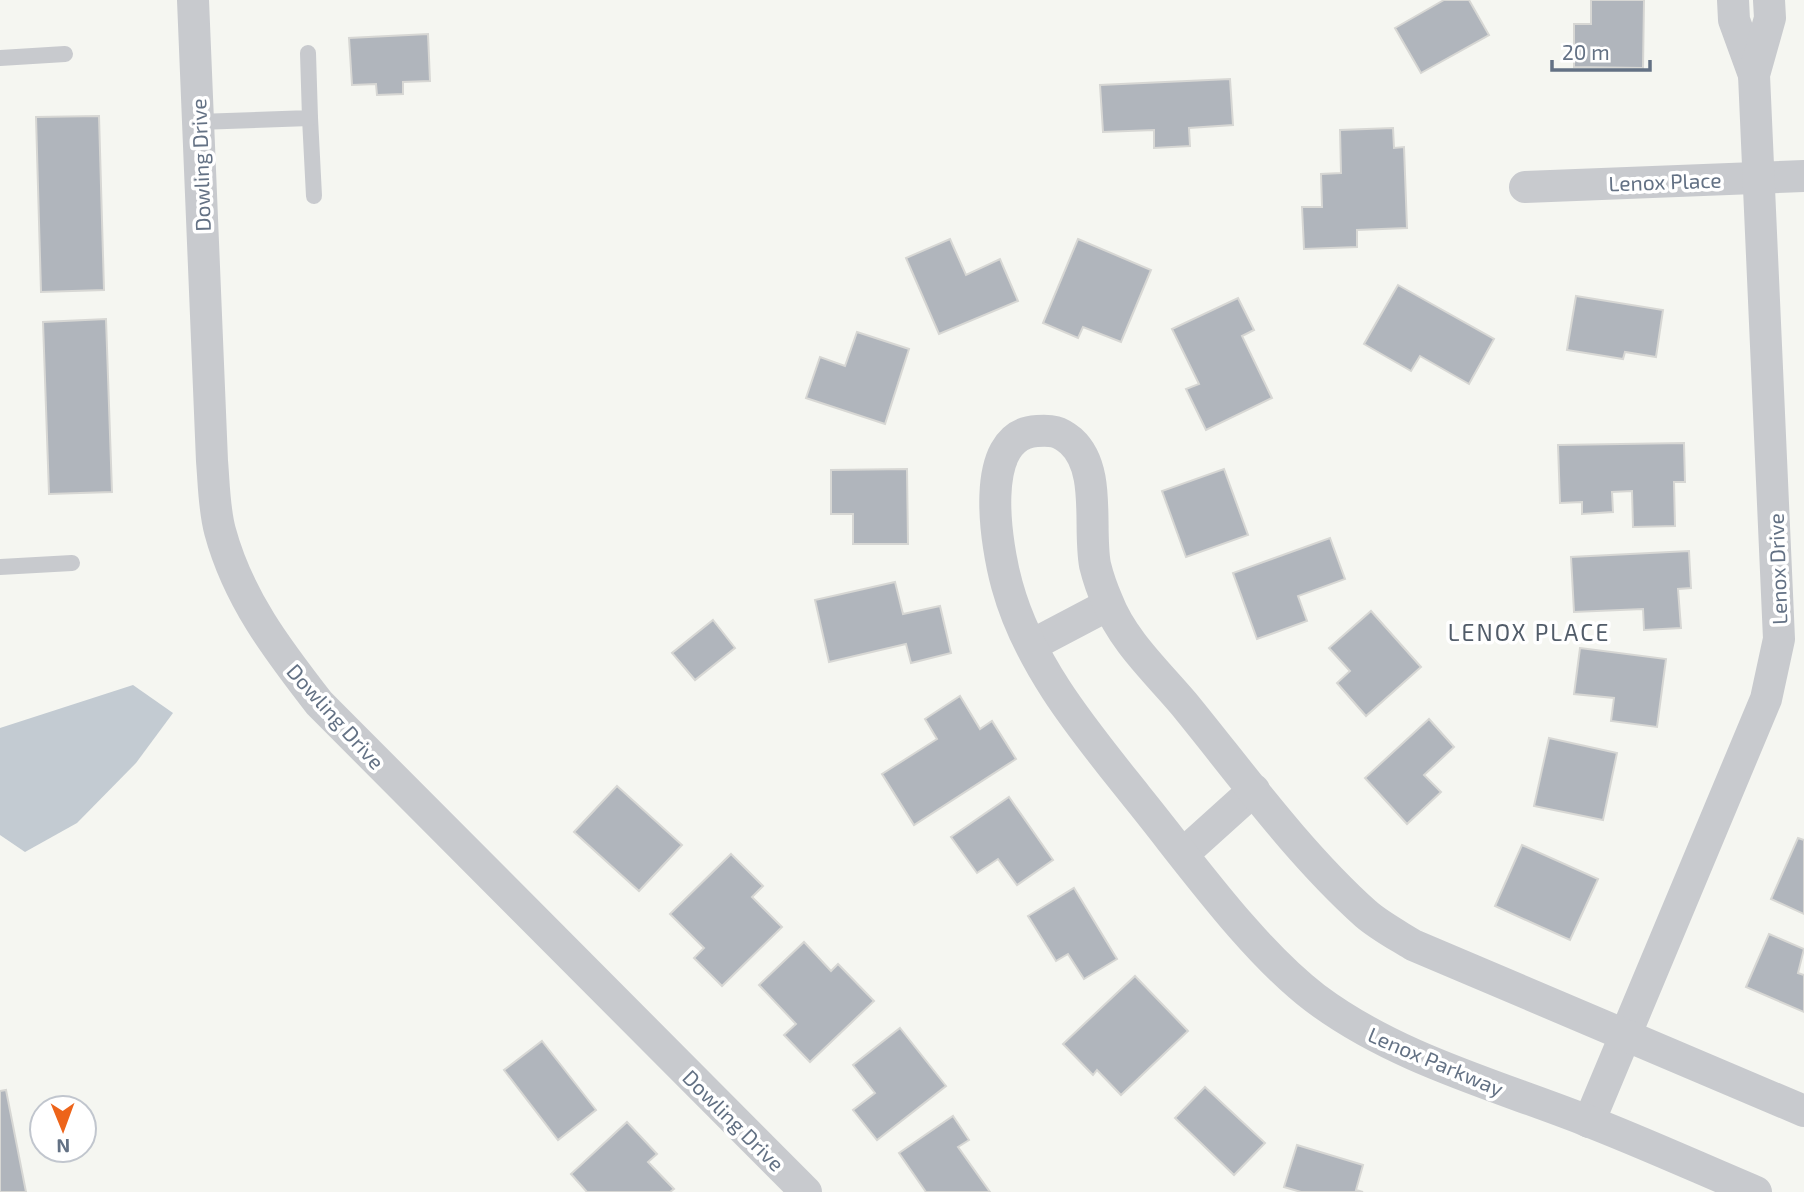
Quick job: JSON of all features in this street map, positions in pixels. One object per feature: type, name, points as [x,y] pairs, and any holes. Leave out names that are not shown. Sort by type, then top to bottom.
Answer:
[{"type":"street","name":"Dowling Drive","points":[[193,0],[212,461],[219,529],[237,583],[269,638],[319,704],[806,1192]]},
{"type":"street","name":"Lenox Drive","points":[[1733,0],[1734,20],[1755,75]]},
{"type":"street","name":"Lenox Drive","points":[[1625,1034],[1792,639],[1759,178],[1755,75],[1770,18],[1769,0]]},
{"type":"street","name":"Lenox Place","points":[[1525,187],[1804,176]]},
{"type":"street","name":"Lenox Parkway","points":[[1756,1192],[1590,1122],[1420,1058],[1358,1027],[1312,995],[1270,958],[1100,750],[1046,675],[1016,614],[996,536],[995,494],[1000,466],[1012,443],[1029,430],[1056,431],[1075,444],[1089,471],[1096,566],[1108,605],[1127,636],[1254,790],[1370,917],[1413,945],[1804,1111]]},
{"type":"street","points":[[1032,645],[1108,605]]},
{"type":"street","points":[[1183,854],[1254,790]]},
{"type":"street","points":[[1590,1122],[1625,1034]]},
{"type":"lane","points":[[308,53],[314,196]]},
{"type":"lane","points":[[0,58],[65,54]]},
{"type":"lane","points":[[198,121],[310,118]]},
{"type":"lane","points":[[0,567],[72,563]]},
{"type":"shaded area","points":[[133,685],[173,713],[136,763],[77,823],[25,852],[0,835],[0,728]]},
{"type":"building","points":[[1444,0],[1469,0],[1489,35],[1421,73],[1395,28]]},
{"type":"building","points":[[1591,0],[1644,0],[1643,68],[1574,67],[1574,24],[1591,24]]},
{"type":"building","points":[[428,34],[430,81],[403,82],[403,94],[377,95],[376,84],[352,85],[349,38]]},
{"type":"building","points":[[1230,79],[1233,125],[1189,128],[1190,146],[1154,148],[1154,130],[1103,132],[1100,85]]},
{"type":"building","points":[[99,116],[104,290],[41,292],[36,117]]},
{"type":"building","points":[[1393,128],[1394,148],[1404,147],[1407,228],[1357,230],[1357,247],[1304,249],[1302,207],[1322,207],[1321,174],[1341,173],[1340,130]]},
{"type":"building","points":[[950,239],[966,275],[1000,259],[1018,301],[939,334],[906,258]]},
{"type":"building","points":[[1078,239],[1151,270],[1121,342],[1083,327],[1078,338],[1043,323]]},
{"type":"building","points":[[1398,285],[1494,339],[1469,384],[1420,356],[1411,371],[1364,344]]},
{"type":"building","points":[[1576,296],[1663,310],[1656,357],[1625,352],[1623,359],[1567,350]]},
{"type":"building","points":[[1238,298],[1254,330],[1242,336],[1272,398],[1206,430],[1186,389],[1199,384],[1172,329]]},
{"type":"building","points":[[106,319],[112,492],[49,494],[43,322]]},
{"type":"building","points":[[857,332],[909,349],[885,424],[806,398],[820,357],[845,366]]},
{"type":"building","points":[[1684,443],[1685,482],[1674,482],[1675,526],[1633,527],[1632,491],[1612,492],[1613,512],[1582,514],[1582,502],[1560,503],[1558,445]]},
{"type":"building","points":[[907,469],[908,544],[853,544],[853,514],[831,514],[831,470]]},
{"type":"building","points":[[1224,469],[1248,535],[1186,557],[1162,491]]},
{"type":"building","points":[[1330,538],[1345,579],[1298,596],[1307,621],[1257,639],[1233,573]]},
{"type":"building","points":[[1689,551],[1691,588],[1678,589],[1681,628],[1644,630],[1643,609],[1574,612],[1571,557]]},
{"type":"building","points":[[895,582],[903,614],[940,606],[951,653],[911,663],[906,644],[829,662],[815,600]]},
{"type":"building","points":[[1371,611],[1421,667],[1366,716],[1337,683],[1350,671],[1329,648]]},
{"type":"building","points":[[713,620],[735,648],[695,680],[672,653]]},
{"type":"building","points":[[1580,648],[1666,659],[1657,727],[1611,721],[1614,698],[1574,694]]},
{"type":"building","points":[[960,696],[980,729],[992,721],[1016,759],[914,825],[882,774],[937,739],[925,719]]},
{"type":"building","points":[[1429,719],[1454,747],[1424,775],[1441,792],[1407,824],[1365,778]]},
{"type":"building","points":[[1549,738],[1617,753],[1603,820],[1534,806]]},
{"type":"building","points":[[617,786],[682,845],[639,891],[574,832]]},
{"type":"building","points":[[1009,797],[1053,860],[1017,885],[998,859],[977,873],[951,837]]},
{"type":"building","points":[[1798,838],[1804,840],[1804,914],[1771,899]]},
{"type":"building","points":[[1522,845],[1598,879],[1570,940],[1495,906]]},
{"type":"building","points":[[731,854],[763,886],[752,897],[782,927],[722,986],[694,958],[704,948],[670,914]]},
{"type":"building","points":[[1074,888],[1117,959],[1084,979],[1068,954],[1056,961],[1028,916]]},
{"type":"building","points":[[1769,934],[1804,949],[1798,973],[1804,975],[1804,1012],[1746,987]]},
{"type":"building","points":[[804,942],[831,971],[838,964],[874,1001],[810,1062],[784,1035],[796,1024],[759,985]]},
{"type":"building","points":[[1135,976],[1188,1031],[1121,1095],[1097,1070],[1093,1075],[1063,1044]]},
{"type":"building","points":[[900,1028],[946,1086],[877,1140],[853,1110],[875,1093],[853,1065]]},
{"type":"building","points":[[542,1041],[596,1110],[558,1140],[504,1070]]},
{"type":"building","points":[[1205,1087],[1265,1143],[1234,1175],[1175,1118]]},
{"type":"building","points":[[6,1090],[26,1192],[0,1192],[0,1091]]},
{"type":"building","points":[[953,1116],[969,1140],[958,1147],[990,1192],[926,1192],[899,1153]]},
{"type":"building","points":[[627,1122],[657,1154],[648,1162],[674,1189],[670,1192],[587,1192],[571,1174]]},
{"type":"building","points":[[1297,1145],[1363,1165],[1356,1190],[1363,1192],[1301,1192],[1284,1187]]},
{"type":"district","name":"LENOX PLACE","points":[[1529,632]]}]
